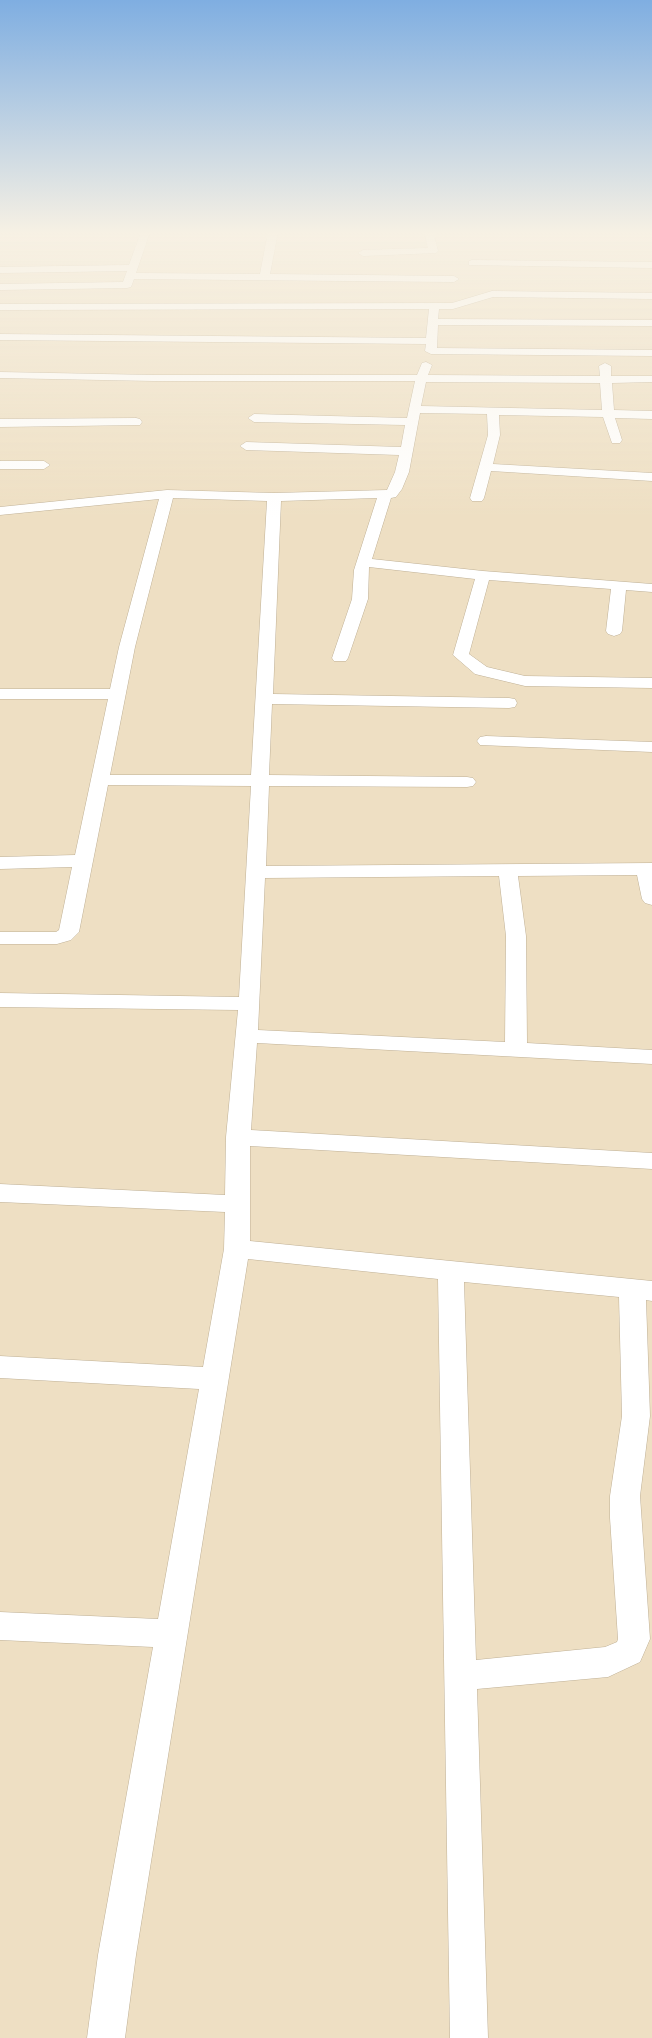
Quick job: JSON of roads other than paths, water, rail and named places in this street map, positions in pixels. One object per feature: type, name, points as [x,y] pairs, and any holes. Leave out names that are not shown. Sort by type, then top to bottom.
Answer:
[{"type":"street","points":[[0,511],[167,494],[274,497],[391,494],[395,489],[402,472],[408,451],[421,378],[431,346],[433,327]]},
{"type":"street","points":[[0,337],[431,346],[603,353],[652,353]]},
{"type":"street","points":[[603,353],[607,380],[608,414],[616,440]]},
{"type":"street","points":[[0,375],[154,378],[652,379]]},
{"type":"street","points":[[415,409],[652,415]]},
{"type":"street","points":[[477,498],[494,435],[493,411]]},
{"type":"street","points":[[254,418],[412,422]]},
{"type":"street","points":[[0,423],[136,422]]},
{"type":"street","points":[[246,446],[408,451]]},
{"type":"street","points":[[0,465],[44,465]]},
{"type":"street","points":[[486,467],[652,477]]},
{"type":"street","points":[[0,938],[57,938],[64,936],[69,932],[127,647],[167,494]]},
{"type":"street","points":[[340,658],[360,599],[361,570],[385,495]]},
{"type":"street","points":[[106,2038],[117,1955],[237,1249],[238,1137],[249,1004],[274,497]]},
{"type":"street","points":[[364,562],[483,575],[652,588]]},
{"type":"street","points":[[483,575],[461,655],[481,671],[525,681],[652,683]]},
{"type":"street","points":[[614,632],[619,585]]},
{"type":"street","points":[[0,694],[117,694]]},
{"type":"street","points":[[264,699],[508,703]]},
{"type":"street","points":[[486,741],[652,747]]},
{"type":"street","points":[[100,780],[467,782]]},
{"type":"street","points":[[0,863],[84,861]]},
{"type":"street","points":[[256,872],[649,869],[652,899]]},
{"type":"street","points":[[508,871],[516,936],[516,1050]]},
{"type":"street","points":[[0,1000],[249,1004]]},
{"type":"street","points":[[247,1036],[652,1057]]},
{"type":"street","points":[[238,1137],[652,1161]]},
{"type":"street","points":[[0,1193],[238,1204]]},
{"type":"street","points":[[237,1249],[642,1290],[636,1416],[625,1496],[625,1518],[634,1639],[629,1652],[608,1662],[461,1676]]},
{"type":"street","points":[[452,1271],[469,2038]]},
{"type":"street","points":[[0,1367],[215,1379]]},
{"type":"street","points":[[0,1626],[172,1634]]}]
